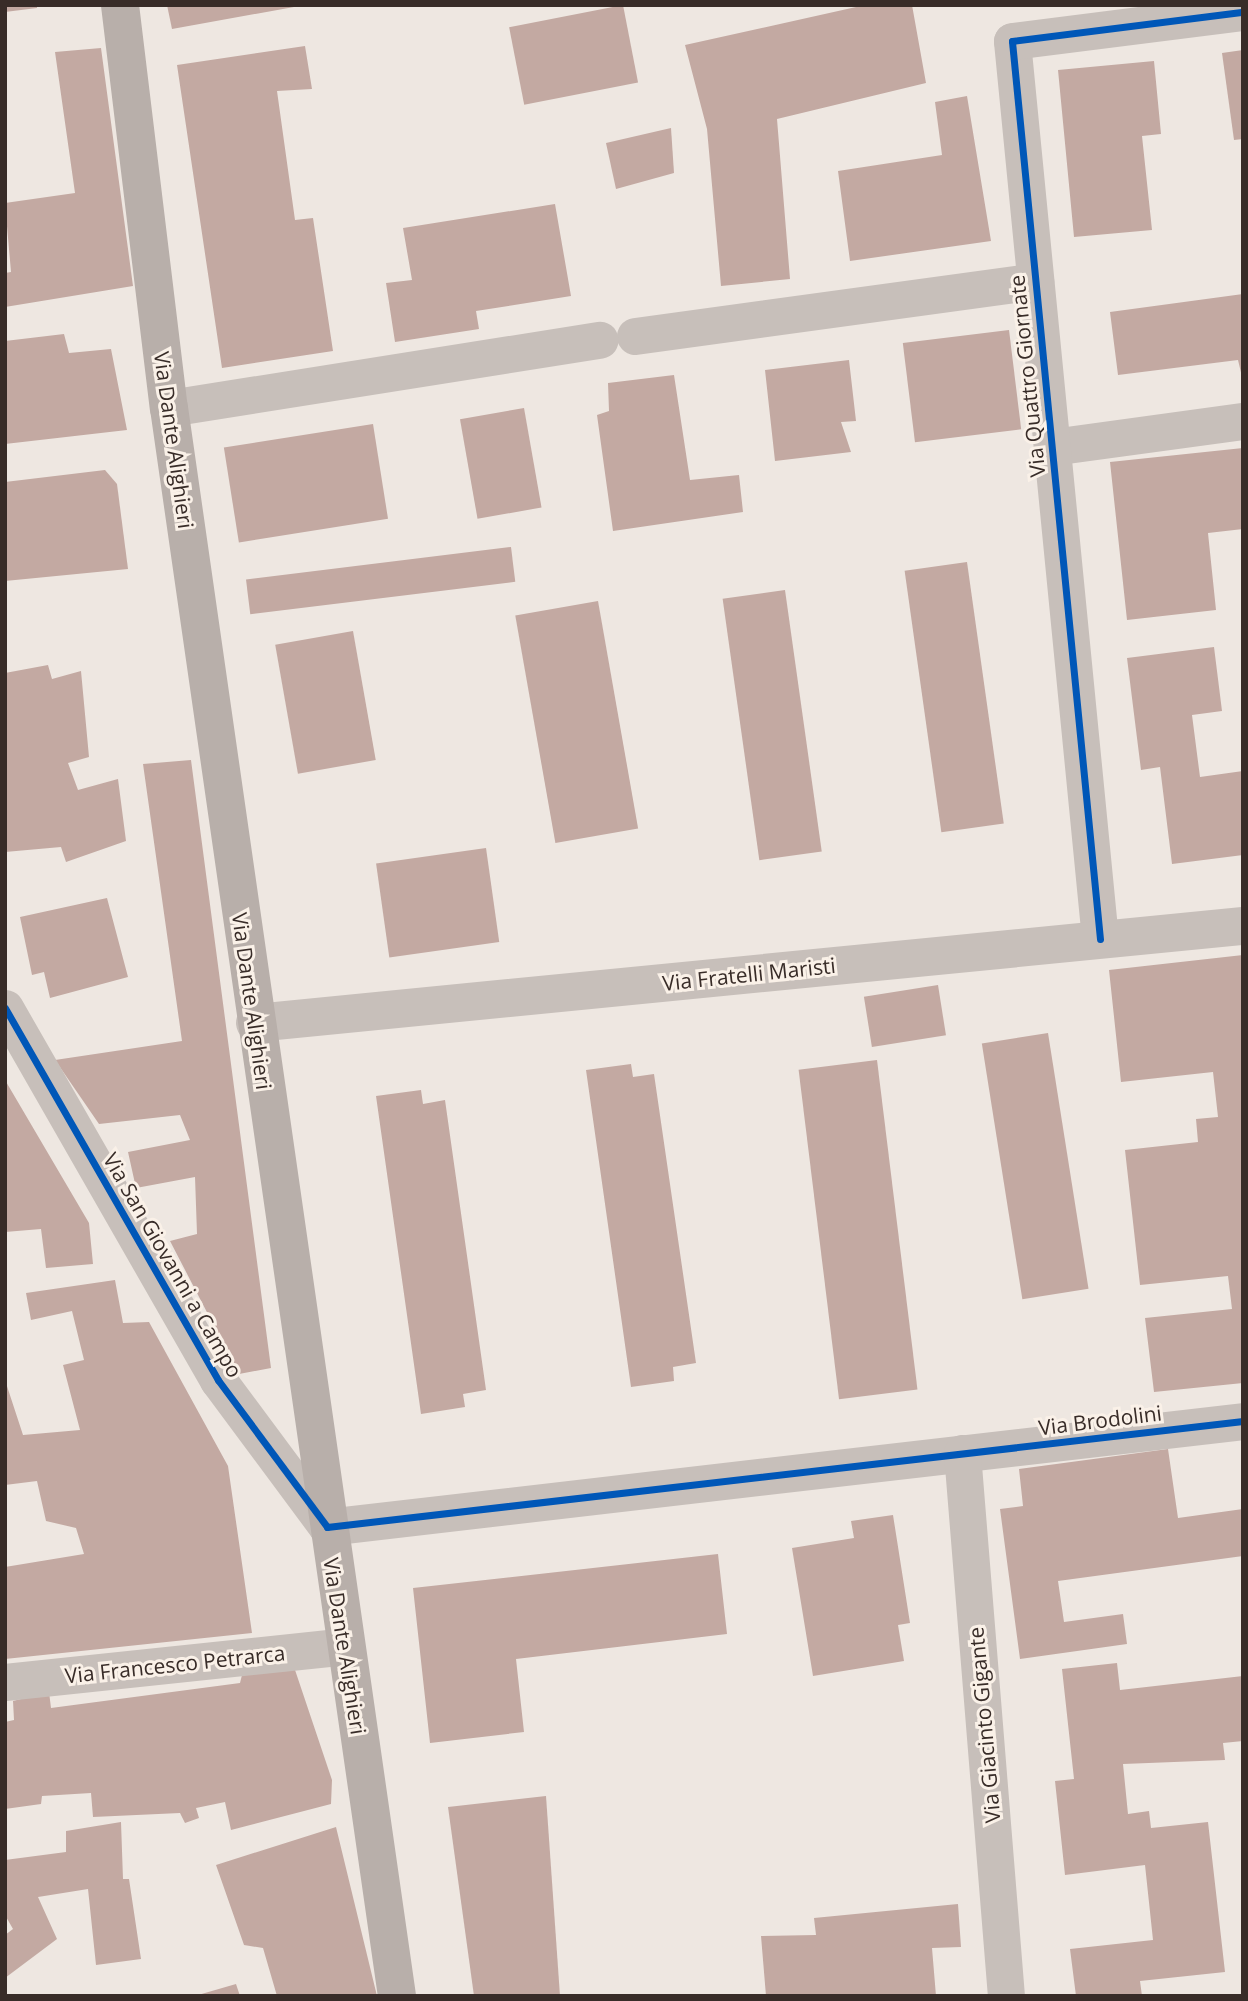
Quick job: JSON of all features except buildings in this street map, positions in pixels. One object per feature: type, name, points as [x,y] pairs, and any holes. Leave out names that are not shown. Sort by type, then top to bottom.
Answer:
[{"type":"main road","name":"Via Dante Alighieri","points":[[120,5],[169,408],[327,1528],[397,1996]]},
{"type":"street","name":"Via Quattro Giornate","points":[[1100,939],[1012,41],[1243,12]]},
{"type":"street","points":[[169,408],[618,338],[1035,281]]},
{"type":"street","points":[[1052,447],[1243,421]]},
{"type":"street","name":"Via Fratelli Maristi","points":[[255,1023],[1243,926]]},
{"type":"street","name":"Via San Giovanni a Campo","points":[[5,1008],[218,1380],[327,1528]]},
{"type":"street","name":"Via Brodolini","points":[[327,1528],[1243,1421]]},
{"type":"street","name":"Via Giacinto Gigante","points":[[962,1453],[1006,1996]]},
{"type":"street","name":"Via Francesco Petrarca","points":[[5,1682],[345,1646]]},
{"type":"cycle path","points":[[1100,939],[1012,41],[1243,12]]},
{"type":"cycle path","points":[[5,1008],[218,1380],[327,1527],[1243,1421]]}]
